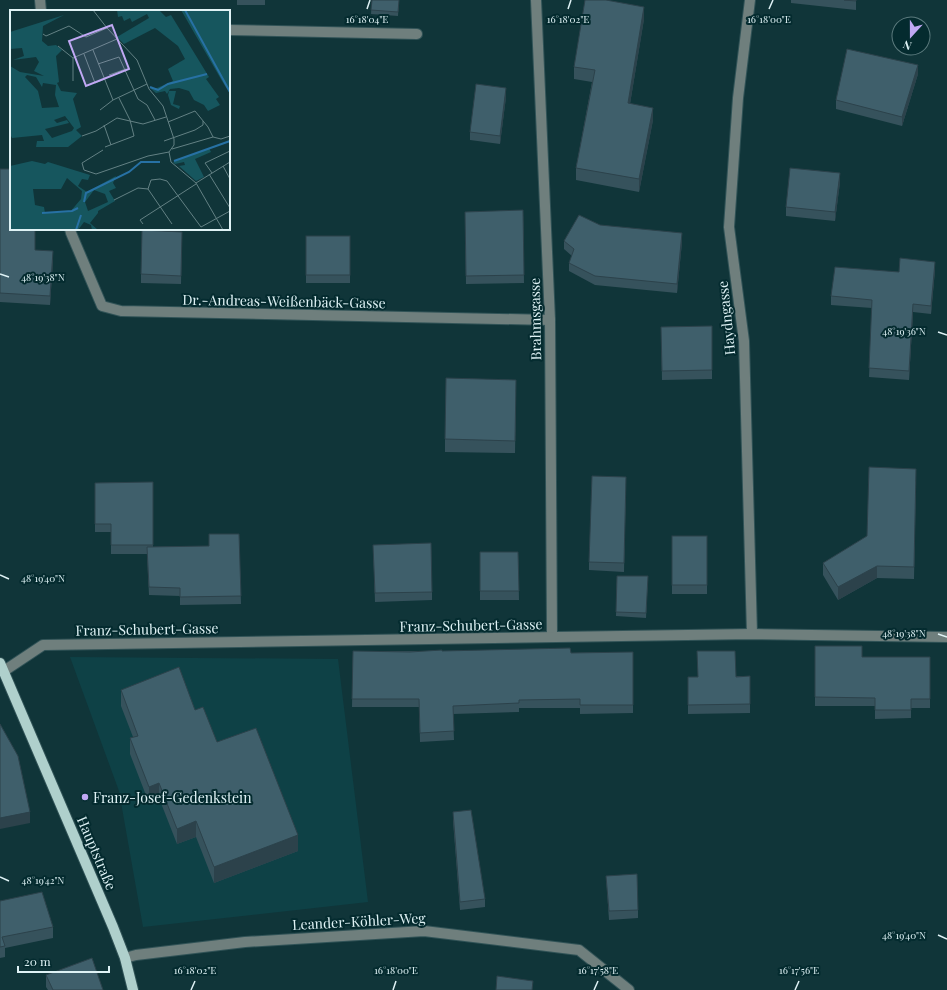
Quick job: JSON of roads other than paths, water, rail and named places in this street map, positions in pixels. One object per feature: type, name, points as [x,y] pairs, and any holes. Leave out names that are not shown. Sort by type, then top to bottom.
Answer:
[{"type":"main road","name":"Hauptstraße","points":[[2,667],[125,958],[134,990]]},
{"type":"street","name":"Brahmsgasse","points":[[536,0],[550,320],[552,637]]},
{"type":"street","name":"Haydngasse","points":[[750,0],[738,98],[729,227],[744,341],[752,634]]},
{"type":"street","points":[[230,30],[417,34]]},
{"type":"street","name":"Dr.-Andreas-Weißenbäck-Gasse","points":[[70,230],[102,306],[121,311],[550,320]]},
{"type":"street","name":"Franz-Schubert-Gasse","points":[[2,667],[43,645],[752,634],[947,637]]},
{"type":"street","name":"Leander-Köhler-Weg","points":[[125,958],[136,955],[245,942],[424,930],[579,950],[629,990]]},
{"type":"place","name":"Franz-Josef-Gedenkstein","points":[[85,797]]}]
